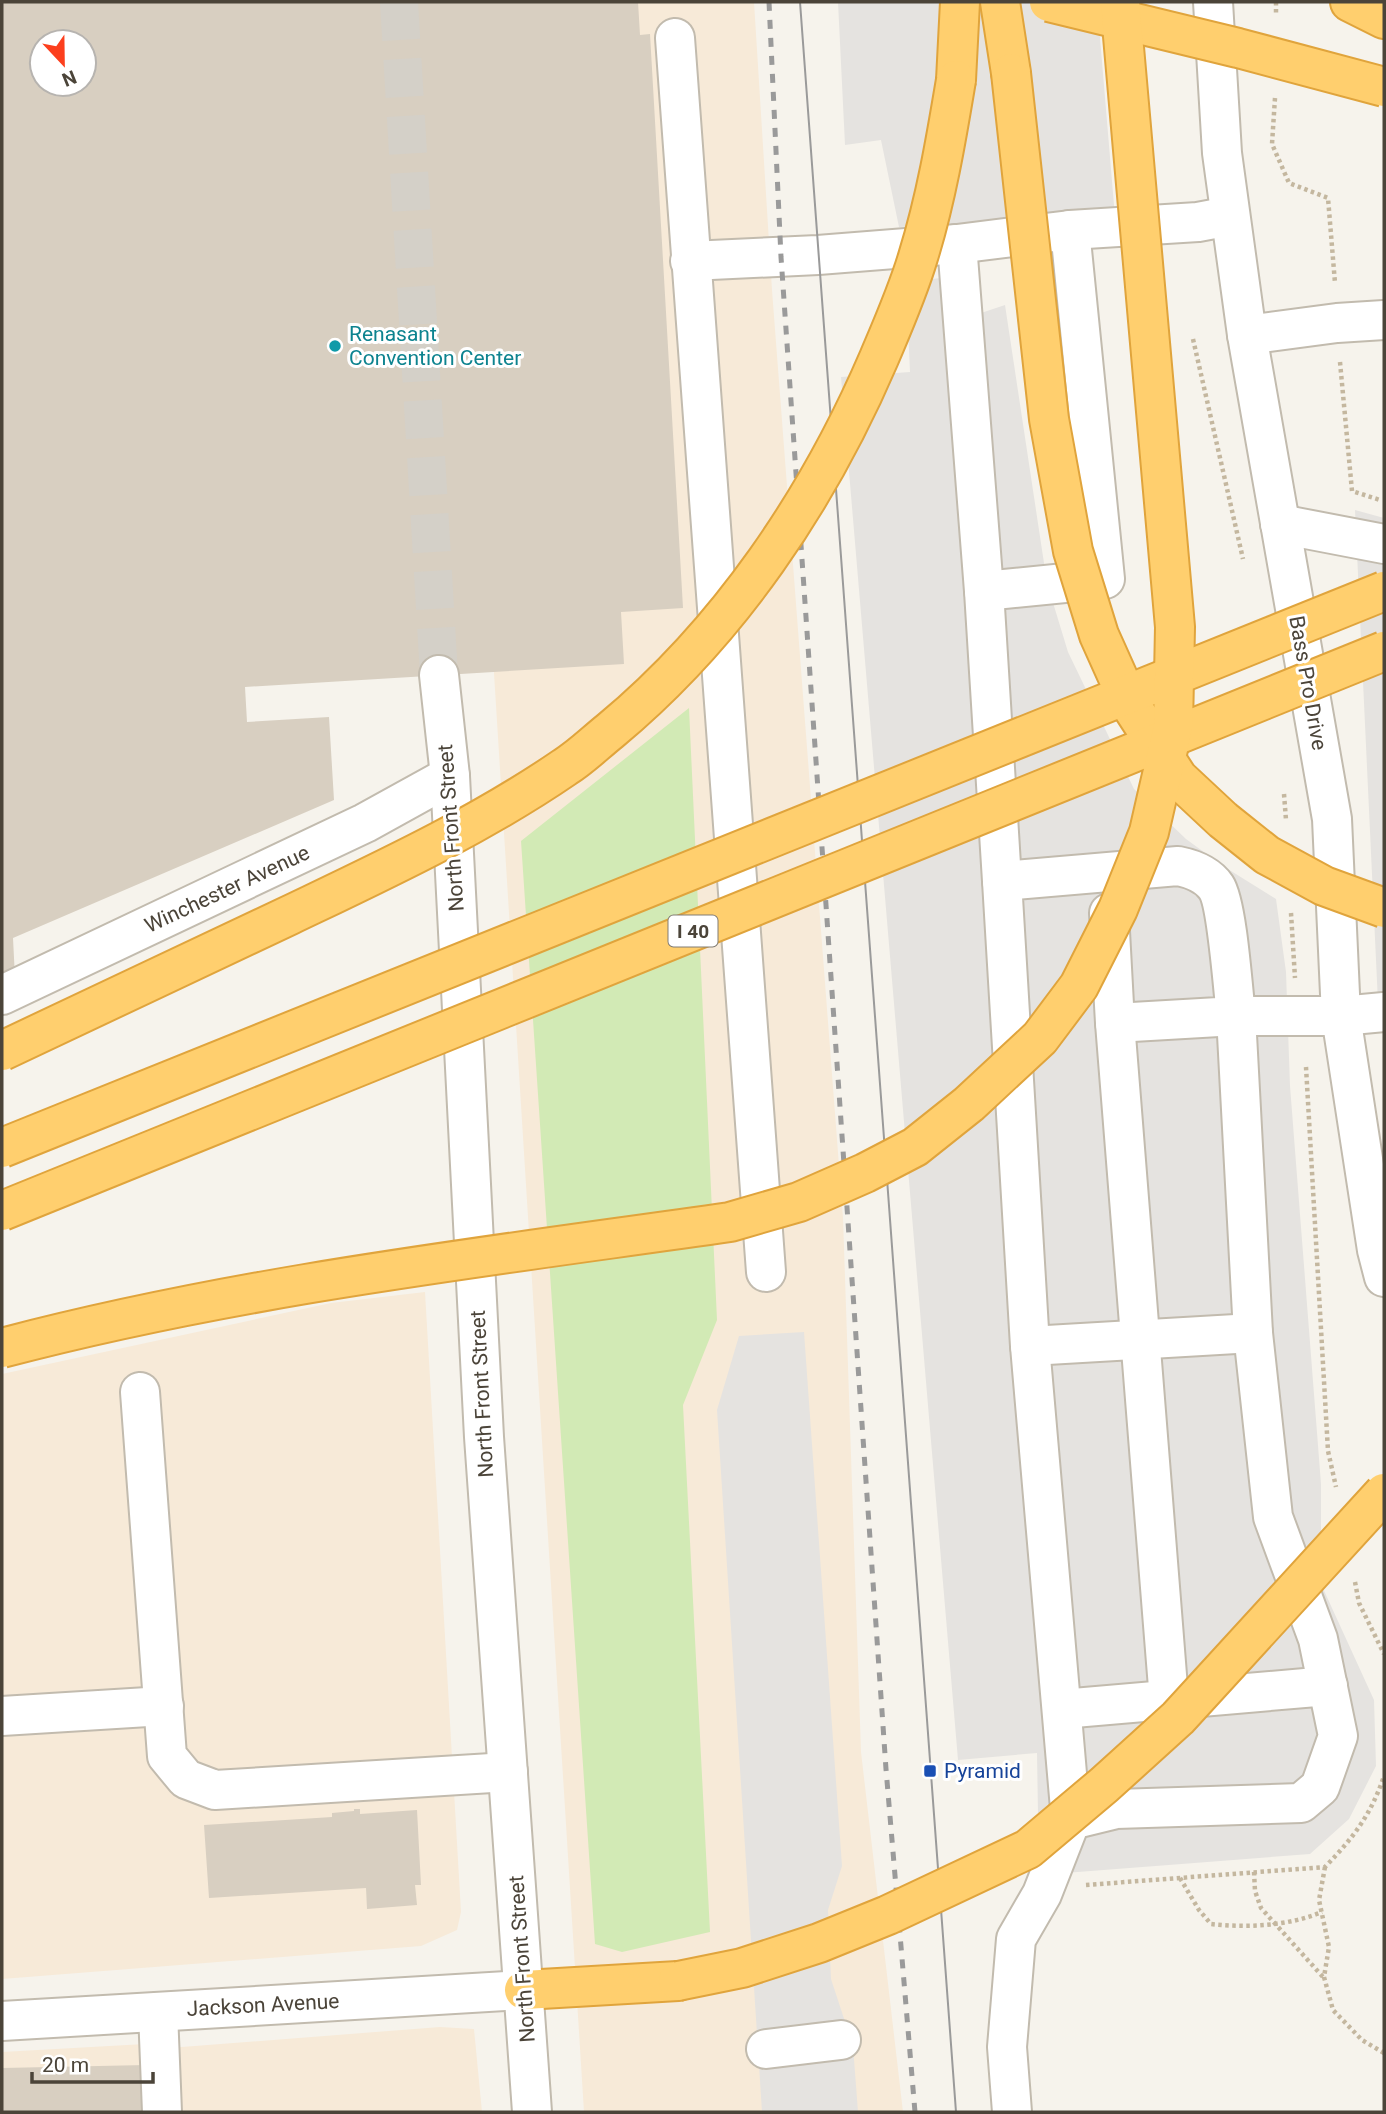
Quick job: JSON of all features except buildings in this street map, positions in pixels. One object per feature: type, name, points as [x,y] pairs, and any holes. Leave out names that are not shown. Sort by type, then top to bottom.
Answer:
[{"type":"highway","points":[[2,1051],[406,860],[510,803],[568,765],[667,681],[764,565],[816,485],[859,405],[918,259],[941,170],[956,80],[960,2]]},
{"type":"highway","points":[[1000,2],[1011,73],[1049,419],[1073,551],[1099,635],[1130,704],[1178,778],[1223,820],[1268,855],[1324,886],[1384,908]]},
{"type":"highway","points":[[1049,2],[1384,87]]},
{"type":"highway","points":[[2,1348],[86,1326],[214,1298],[293,1284],[730,1222],[799,1202],[865,1174],[915,1147],[969,1104],[1040,1038],[1079,986],[1118,909],[1149,832],[1173,727],[1175,627],[1120,2]]},
{"type":"highway","points":[[1350,2],[1384,19]]},
{"type":"highway","points":[[2,1148],[1384,591]]},
{"type":"highway","name":"I 40","points":[[2,1211],[1384,651]]},
{"type":"highway","points":[[524,1990],[678,1981],[742,1968],[819,1943],[888,1915],[1028,1849],[1178,1718],[1384,1493]]},
{"type":"street","name":"Bass Pro Drive","points":[[1213,2],[1222,153],[1230,216],[1247,335],[1332,819],[1341,1016],[1377,1250],[1384,1277]]},
{"type":"street","name":"Bass Pro Drive","points":[[1220,90],[1231,2]]},
{"type":"street","points":[[675,38],[766,1272]]},
{"type":"street","points":[[690,261],[818,255],[1070,230],[1198,222],[1230,216]]},
{"type":"street","points":[[984,591],[1105,579],[1070,230]]},
{"type":"street","points":[[957,243],[984,591],[1030,1346],[1071,1820],[1042,1894],[1016,1939],[1007,2047],[1012,2112]]},
{"type":"street","points":[[1247,335],[1337,323],[1384,320]]},
{"type":"street","points":[[1280,524],[1384,544]]},
{"type":"street","name":"North Front Street","points":[[439,675],[450,776],[484,1437],[532,2112]]},
{"type":"street","name":"Winchester Avenue","points":[[2,995],[365,823],[450,776]]},
{"type":"street","points":[[1002,881],[1178,866],[1192,869],[1215,885],[1224,908],[1236,1016],[1253,1333],[1273,1517],[1318,1639],[1338,1736],[1320,1787],[1301,1803],[1116,1809],[1071,1820]]},
{"type":"street","points":[[1107,872],[1115,1023],[1169,1700]]},
{"type":"street","points":[[1115,1023],[1236,1016],[1341,1016],[1384,1012]]},
{"type":"street","points":[[1030,1346],[1253,1333]]},
{"type":"street","points":[[140,1392],[167,1756],[186,1779],[215,1790],[508,1772]]},
{"type":"street","points":[[1062,1709],[1328,1686]]},
{"type":"street","points":[[2,1716],[164,1706]]},
{"type":"street","name":"Jackson Avenue","points":[[2,2021],[524,1990]]},
{"type":"street","points":[[158,2012],[162,2112]]},
{"type":"street","points":[[766,2049],[841,2040]]},
{"type":"path","points":[[1276,2],[1276,27]]},
{"type":"path","points":[[1276,89],[1272,144],[1289,183],[1328,198],[1352,491],[1384,501]]},
{"type":"path","points":[[1306,1066],[1328,1451],[1336,1488]]},
{"type":"path","points":[[1353,1571],[1359,1603],[1384,1654]]},
{"type":"path","points":[[1384,1776],[1377,1798],[1355,1836],[1325,1867],[1319,1900],[1329,1947],[1324,1977],[1334,2010],[1362,2040],[1384,2053]]},
{"type":"path","points":[[1082,1885],[1325,1867]]},
{"type":"path","points":[[1254,1872],[1255,1891],[1261,1908],[1324,1977]]},
{"type":"path","points":[[1180,1878],[1199,1910],[1212,1924],[1237,1927],[1274,1924],[1307,1918],[1322,1912]]},
{"type":"shaded area","points":[[452,2],[754,2],[772,290],[843,1218],[861,1752],[903,2112],[584,2112]]},
{"type":"shaded area","points":[[838,2],[1097,2],[1115,217],[899,227],[881,140],[845,145]]},
{"type":"shaded area","points":[[976,274],[981,313],[1005,305],[1047,583],[1068,652],[1134,789],[1186,839],[1276,899],[1286,972],[1290,1086],[1321,1484],[1321,1584],[1374,1700],[1376,1766],[1349,1819],[1310,1854],[1039,1875],[1037,1753],[958,1760],[841,377],[910,372],[906,282]]},
{"type":"shaded area","points":[[1355,510],[1384,518],[1384,1024],[1379,1024]]},
{"type":"shaded area","points":[[425,1292],[461,1912],[457,1930],[421,1946],[2,1979],[2,1374],[331,1303]]},
{"type":"shaded area","points":[[804,1332],[842,1866],[828,1910],[831,1979],[853,2046],[858,2112],[762,2112],[717,1410],[739,1336]]},
{"type":"shaded area","points":[[440,2027],[474,2029],[482,2112],[174,2112],[169,2048]]},
{"type":"shaded area","points":[[145,2044],[148,2112],[2,2112],[2,2052]]},
{"type":"green space","points":[[689,708],[717,1320],[683,1405],[710,1932],[622,1952],[595,1944],[521,841]]},
{"type":"tunnel","points":[[399,2],[439,675]]},
{"type":"tram line","points":[[800,2],[956,2112]]},
{"type":"railway","points":[[769,2],[781,257],[886,1769],[915,2112]]},
{"type":"place","name":"Renasant Convention Center","points":[[335,346]]},
{"type":"place","name":"Pyramid","points":[[930,1771]]}]
